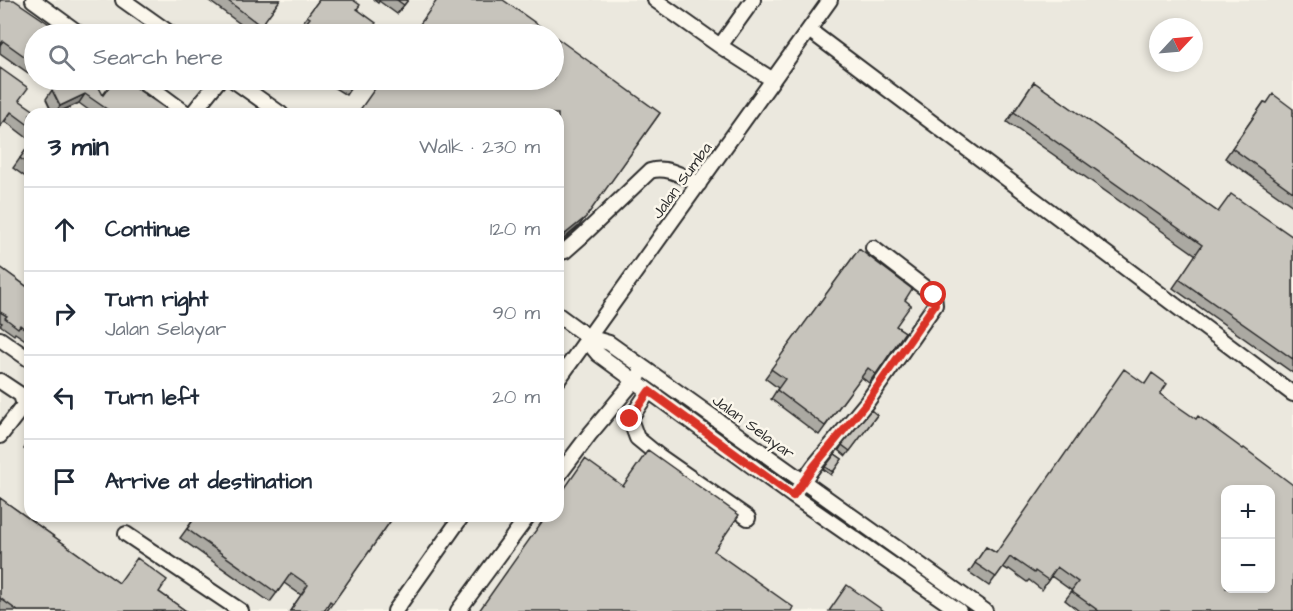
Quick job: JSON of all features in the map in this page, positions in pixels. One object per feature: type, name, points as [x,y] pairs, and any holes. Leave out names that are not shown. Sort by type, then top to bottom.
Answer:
[{"type":"street","points":[[33,0],[66,24]]},
{"type":"street","points":[[123,0],[157,24]]},
{"type":"street","points":[[655,0],[773,80]]},
{"type":"street","points":[[720,46],[753,0]]},
{"type":"street","name":"Jalan Sumba","points":[[564,371],[830,0]]},
{"type":"street","points":[[809,30],[1293,394]]},
{"type":"street","points":[[155,90],[179,108]]},
{"type":"street","points":[[197,108],[211,90]]},
{"type":"street","points":[[247,90],[273,108]]},
{"type":"street","points":[[564,251],[650,171],[656,168],[671,171],[699,184]]},
{"type":"street","points":[[793,496],[814,466],[867,402],[935,304],[934,295],[873,248]]},
{"type":"street","name":"Jalan Selayar","points":[[564,319],[588,337],[609,343],[985,611]]},
{"type":"street","name":"Jalan Selayar","points":[[588,337],[598,354],[793,496],[959,611]]},
{"type":"street","points":[[0,339],[24,356]]},
{"type":"street","points":[[564,468],[645,368]]},
{"type":"street","points":[[0,381],[21,395],[24,405],[0,436]]},
{"type":"street","points":[[630,419],[649,391]]},
{"type":"street","points":[[613,407],[630,419],[637,438],[748,518]]},
{"type":"street","points":[[395,611],[458,522]]},
{"type":"street","points":[[458,611],[524,522]]},
{"type":"street","points":[[126,534],[242,611]]},
{"type":"street","points":[[874,551],[884,539]]},
{"type":"shaded area","points":[[0,0],[1293,0],[1293,611],[0,611]]},
{"type":"building","points":[[0,0],[14,0],[49,24],[24,24],[24,56],[3,41],[0,45]]},
{"type":"building","points":[[227,0],[280,0],[262,24],[258,24]]},
{"type":"building","points":[[319,0],[353,0],[360,5],[357,9],[376,23],[306,24],[310,18],[307,16]]},
{"type":"building","points":[[397,0],[408,0],[404,5]]},
{"type":"building","points":[[437,0],[503,0],[537,24],[420,24]]},
{"type":"building","points":[[564,43],[660,113],[586,217],[565,234],[564,108],[361,108],[374,90],[564,90]]},
{"type":"building","points":[[0,68],[24,85],[24,90],[26,90],[19,100],[30,108],[24,108],[24,122],[11,112],[0,127]]},
{"type":"building","points":[[1034,82],[1218,212],[1231,194],[1293,237],[1293,359],[1179,279],[1202,245],[1014,112]]},
{"type":"building","points":[[52,90],[100,90],[103,95],[107,90],[139,90],[165,108],[105,108],[85,94],[60,106]]},
{"type":"building","points":[[1273,94],[1293,109],[1293,192],[1232,148],[1264,102],[1267,103]]},
{"type":"building","points":[[859,249],[912,289],[905,300],[911,305],[896,326],[905,332],[876,374],[868,368],[825,426],[777,390],[785,379],[771,369]]},
{"type":"building","points":[[0,267],[24,285],[24,328],[20,325],[18,328],[0,312]]},
{"type":"building","points":[[1124,369],[1145,384],[1152,373],[1167,384],[1160,394],[1196,419],[1198,416],[1293,485],[1293,611],[1099,611],[1071,591],[1078,582],[1057,567],[1048,580],[1010,557],[996,577],[975,563],[986,547],[996,553]]},
{"type":"building","points":[[871,410],[877,415],[850,451],[842,445]]},
{"type":"building","points":[[648,450],[739,515],[714,551],[793,607],[791,611],[479,611],[542,522],[564,522],[564,489],[585,459],[623,486]]},
{"type":"building","points":[[835,454],[842,459],[833,472],[825,467]]},
{"type":"building","points":[[0,498],[24,515],[24,522],[34,522],[119,583],[137,558],[167,580],[159,592],[186,611],[18,611],[0,598]]},
{"type":"building","points":[[192,522],[390,522],[333,603],[330,601],[324,611],[290,611],[308,585],[291,573],[277,593],[187,529]]},
{"type":"building","points":[[847,585],[884,611],[829,611]]},
{"type":"route","points":[[630,419],[649,391],[793,496],[814,466],[867,402],[935,304],[934,295]]}]
